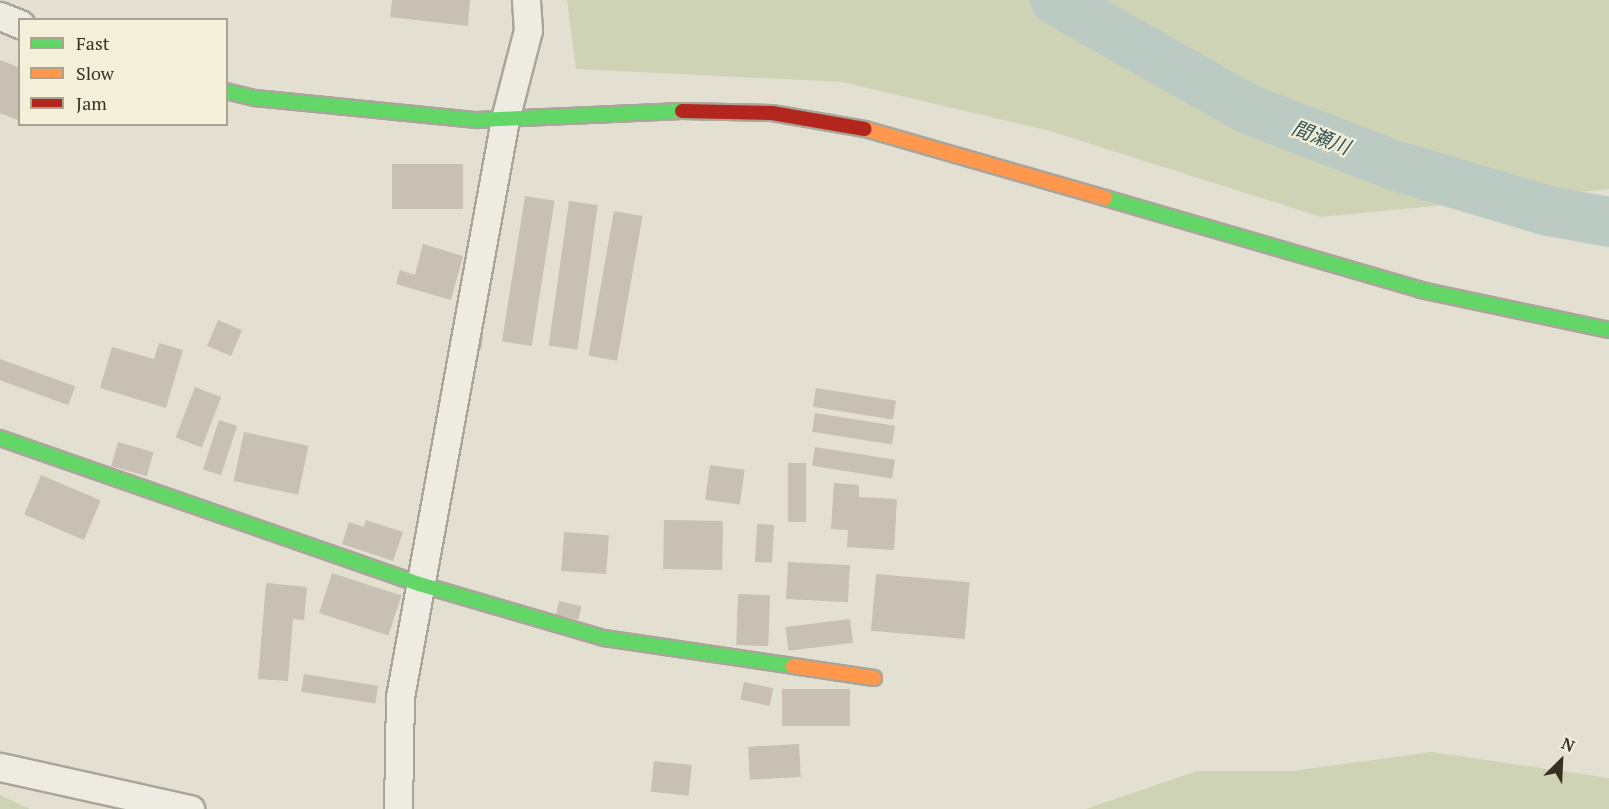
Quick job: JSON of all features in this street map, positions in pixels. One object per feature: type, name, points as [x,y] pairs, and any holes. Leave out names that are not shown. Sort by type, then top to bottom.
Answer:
[{"type":"street","points":[[398,809],[400,697],[505,119],[528,30],[526,0]]},
{"type":"street","points":[[0,16],[18,23]]},
{"type":"street","points":[[228,91],[255,98],[477,120],[703,110],[772,113],[867,129],[1421,290],[1609,330]]},
{"type":"street","points":[[0,438],[419,584],[604,638],[874,678]]},
{"type":"street","points":[[0,767],[190,809]]},
{"type":"green space","points":[[567,0],[1609,0],[1609,189],[1321,217],[1050,131],[842,82],[576,69]]},
{"type":"green space","points":[[1431,752],[1609,778],[1609,809],[1086,809],[1197,771],[1293,771]]},
{"type":"green space","points":[[0,795],[30,809],[0,809]]},
{"type":"building","points":[[392,0],[470,0],[468,26],[390,17]]},
{"type":"building","points":[[0,60],[18,67],[18,120],[0,113]]},
{"type":"building","points":[[392,164],[463,164],[463,209],[392,209]]},
{"type":"building","points":[[525,196],[555,201],[532,346],[502,341]]},
{"type":"building","points":[[569,201],[598,205],[577,350],[549,346]]},
{"type":"building","points":[[614,211],[643,216],[617,361],[588,356]]},
{"type":"building","points":[[423,244],[463,256],[451,300],[396,284],[400,270],[415,275]]},
{"type":"building","points":[[218,320],[242,330],[231,356],[207,346]]},
{"type":"building","points":[[474,335],[483,336],[481,350],[473,349]]},
{"type":"building","points":[[159,343],[183,350],[166,408],[100,388],[112,347],[154,359]]},
{"type":"building","points":[[0,359],[75,386],[68,405],[0,380]]},
{"type":"building","points":[[195,387],[221,397],[202,447],[176,437]]},
{"type":"building","points":[[816,388],[896,401],[893,419],[813,407]]},
{"type":"building","points":[[815,413],[895,426],[892,444],[812,432]]},
{"type":"building","points":[[219,420],[237,426],[221,475],[203,469]]},
{"type":"building","points":[[244,432],[309,446],[298,495],[234,481]]},
{"type":"building","points":[[118,442],[154,452],[147,476],[111,466]]},
{"type":"building","points":[[815,447],[895,460],[892,478],[812,466]]},
{"type":"building","points":[[788,463],[806,463],[806,522],[788,522]]},
{"type":"building","points":[[710,465],[745,470],[740,505],[705,500]]},
{"type":"building","points":[[41,475],[101,500],[84,540],[24,515]]},
{"type":"building","points":[[834,483],[859,485],[859,497],[897,499],[894,550],[847,547],[848,530],[831,529]]},
{"type":"building","points":[[366,520],[403,532],[393,561],[342,544],[349,522],[364,527]]},
{"type":"building","points":[[664,520],[723,521],[722,570],[663,569]]},
{"type":"building","points":[[757,524],[774,525],[772,563],[755,562]]},
{"type":"building","points":[[564,532],[609,535],[606,574],[561,571]]},
{"type":"building","points":[[788,562],[850,565],[848,602],[786,599]]},
{"type":"building","points":[[332,573],[401,596],[388,636],[319,613]]},
{"type":"building","points":[[876,574],[970,582],[965,639],[871,631]]},
{"type":"building","points":[[266,583],[307,587],[304,620],[293,619],[288,681],[258,679]]},
{"type":"building","points":[[738,594],[770,595],[768,646],[736,645]]},
{"type":"building","points":[[559,601],[581,606],[578,620],[556,615]]},
{"type":"building","points":[[850,619],[853,643],[788,651],[785,627]]},
{"type":"building","points":[[304,674],[378,686],[375,704],[301,692]]},
{"type":"building","points":[[744,682],[773,688],[770,706],[740,700]]},
{"type":"building","points":[[782,689],[850,689],[850,726],[782,726]]},
{"type":"building","points":[[799,744],[801,777],[750,780],[748,747]]},
{"type":"building","points":[[654,761],[692,765],[689,796],[651,792]]},
{"type":"waterway","name":"間瀬川","points":[[1055,0],[1248,109],[1393,165],[1548,211],[1609,222]]},
{"type":"traffic: fast","points":[[228,91],[255,98],[477,120],[682,111]]},
{"type":"traffic: fast","points":[[1105,198],[1421,290],[1609,330]]},
{"type":"traffic: fast","points":[[0,438],[419,584],[604,638],[793,666]]},
{"type":"traffic: slow","points":[[865,129],[1105,198]]},
{"type":"traffic: slow","points":[[793,666],[874,678]]},
{"type":"traffic: jam","points":[[682,111],[772,113],[865,129]]}]
